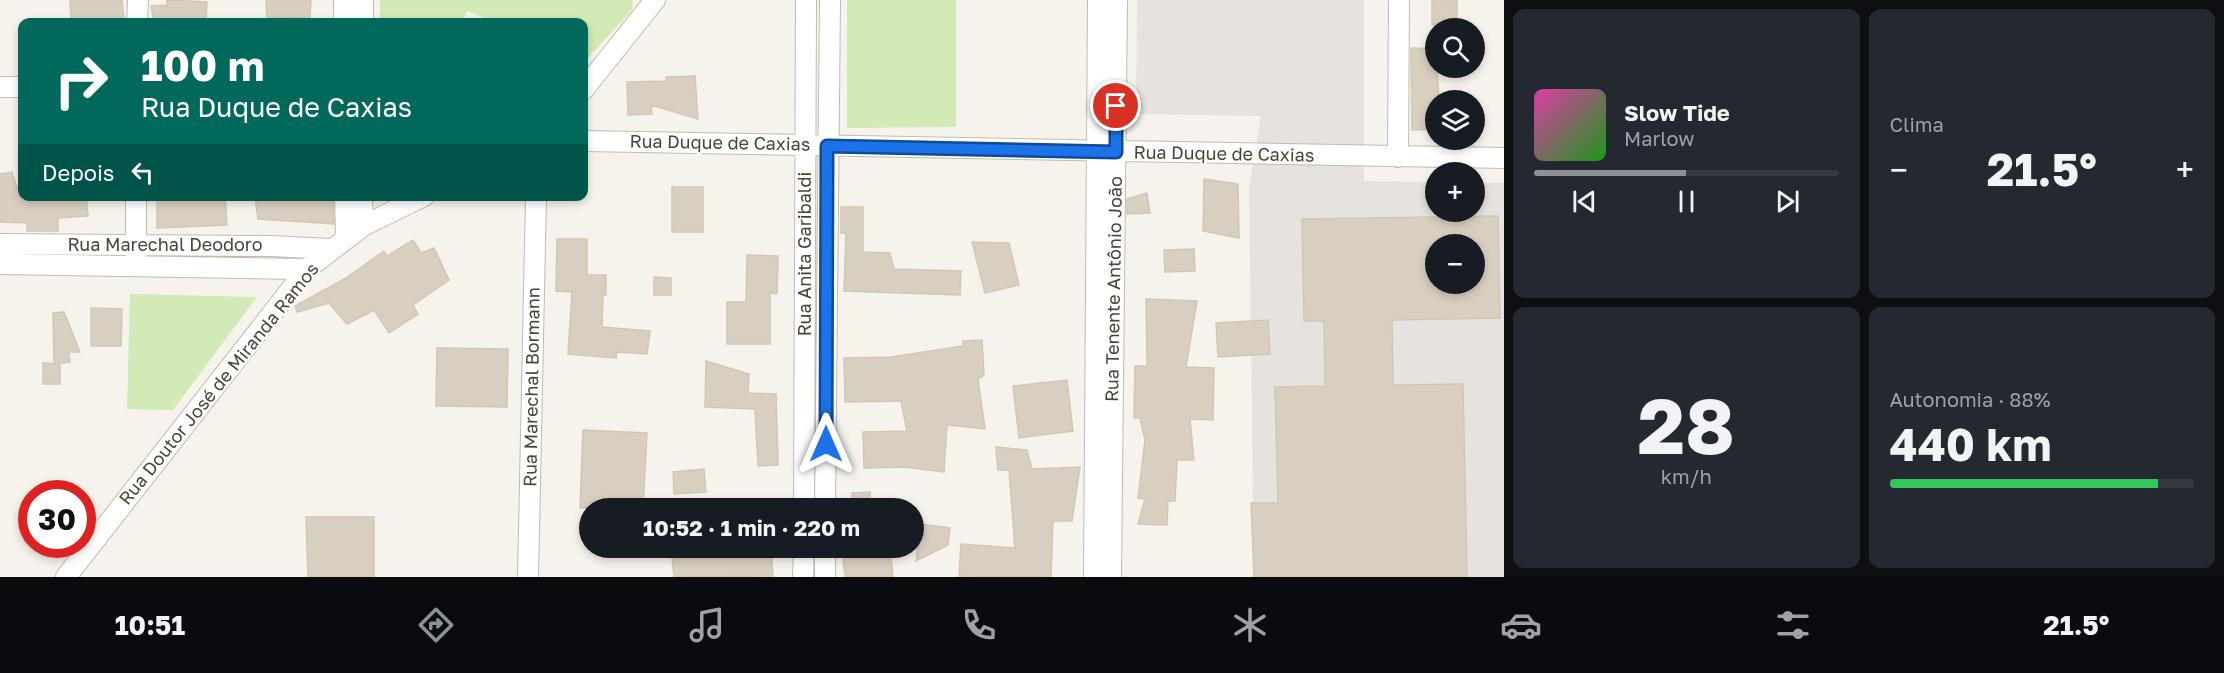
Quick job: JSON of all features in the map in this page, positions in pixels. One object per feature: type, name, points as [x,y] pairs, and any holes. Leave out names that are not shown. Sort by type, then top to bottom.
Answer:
[{"type":"street","points":[[137,18],[138,0]]},
{"type":"street","points":[[344,0],[344,18]]},
{"type":"street","points":[[363,0],[363,18]]},
{"type":"street","points":[[588,84],[655,0]]},
{"type":"street","name":"Rua Tenente Antônio João","points":[[1094,577],[1103,469],[1107,24],[1098,0]]},
{"type":"street","name":"Rua Tenente Antônio João","points":[[1107,24],[1117,0]]},
{"type":"street","points":[[1398,157],[1399,0]]},
{"type":"street","points":[[806,9],[829,10]]},
{"type":"street","name":"Rua Anita Garibaldi","points":[[804,498],[806,9]]},
{"type":"street","name":"Rua Anita Garibaldi","points":[[825,498],[829,10]]},
{"type":"street","points":[[0,87],[18,87]]},
{"type":"street","name":"Rua Duque de Caxias","points":[[588,135],[806,146],[1504,158]]},
{"type":"street","points":[[136,201],[136,255]]},
{"type":"street","points":[[345,201],[346,237]]},
{"type":"street","points":[[362,201],[363,226]]},
{"type":"street","name":"Rua Doutor José de Miranda Ramos","points":[[66,577],[307,268],[363,226],[414,201]]},
{"type":"street","name":"Rua Marechal Bormann","points":[[528,577],[535,201]]},
{"type":"street","name":"Rua Marechal Deodoro","points":[[4,254],[136,255],[330,249]]},
{"type":"street","name":"Rua Marechal Deodoro","points":[[136,255],[307,268]]},
{"type":"street","points":[[805,308],[826,307]]},
{"type":"street","points":[[804,401],[826,401]]},
{"type":"street","name":"Rua Tenente Antônio João","points":[[1103,469],[1111,577]]},
{"type":"street","points":[[804,487],[826,487]]},
{"type":"street","points":[[804,558],[804,577]]},
{"type":"street","points":[[825,558],[825,577]]},
{"type":"shaded area","points":[[1137,0],[1364,0],[1364,181],[1425,182],[1425,222],[1485,222],[1485,183],[1504,183],[1504,577],[1254,577],[1249,187],[1261,116],[1136,114]]},
{"type":"green space","points":[[380,0],[633,0],[632,10],[588,58],[588,18],[485,18],[467,11],[464,18],[380,18]]},
{"type":"green space","points":[[847,0],[956,0],[956,127],[847,128]]},
{"type":"green space","points":[[130,294],[257,297],[173,410],[127,409]]},
{"type":"building","points":[[70,0],[122,0],[124,18],[71,18]]},
{"type":"building","points":[[167,0],[207,2],[206,18],[153,18],[151,6],[167,5]]},
{"type":"building","points":[[266,0],[311,0],[310,18],[267,17]]},
{"type":"building","points":[[1432,0],[1457,0],[1457,18],[1432,18]]},
{"type":"building","points":[[1411,48],[1425,49],[1425,78],[1438,78],[1438,90],[1425,90],[1425,129],[1412,130]]},
{"type":"building","points":[[695,76],[698,119],[651,105],[652,114],[628,115],[627,82],[666,81],[666,77]]},
{"type":"building","points":[[12,172],[18,191],[18,201],[86,201],[88,216],[58,218],[58,231],[27,231],[27,223],[0,222],[0,174]]},
{"type":"building","points":[[1204,179],[1238,184],[1239,238],[1203,231]]},
{"type":"building","points":[[672,187],[703,187],[703,232],[672,232]]},
{"type":"building","points":[[1147,193],[1150,213],[1127,214],[1127,199]]},
{"type":"building","points":[[157,201],[225,201],[227,225],[157,228]]},
{"type":"building","points":[[256,201],[333,201],[334,224],[258,219]]},
{"type":"building","points":[[841,207],[863,207],[863,252],[890,253],[894,269],[961,271],[960,295],[844,291],[846,233],[841,233]]},
{"type":"building","points":[[1485,216],[1498,216],[1500,318],[1392,320],[1393,385],[1463,384],[1467,577],[1254,577],[1251,503],[1278,503],[1275,387],[1325,386],[1324,321],[1304,321],[1302,219],[1425,217],[1425,222],[1485,222]]},
{"type":"building","points":[[557,239],[587,239],[587,275],[606,275],[602,327],[650,331],[647,354],[617,352],[616,358],[568,354],[572,292],[556,291]]},
{"type":"building","points":[[413,240],[421,253],[434,248],[449,280],[413,305],[418,314],[389,333],[374,310],[347,324],[329,303],[297,312],[295,306],[346,278],[384,251],[387,256]]},
{"type":"building","points":[[972,242],[1009,243],[1019,285],[985,293]]},
{"type":"building","points":[[1194,249],[1195,271],[1165,272],[1164,250]]},
{"type":"building","points":[[747,255],[778,256],[777,294],[770,293],[770,344],[727,344],[727,302],[746,302]]},
{"type":"building","points":[[654,277],[671,278],[671,295],[654,295]]},
{"type":"building","points":[[1146,299],[1197,301],[1186,367],[1214,368],[1213,420],[1190,419],[1194,460],[1177,460],[1175,501],[1168,501],[1167,525],[1138,524],[1145,499],[1138,498],[1145,440],[1140,418],[1134,418],[1135,366],[1147,366]]},
{"type":"building","points":[[91,308],[122,309],[121,346],[91,346]]},
{"type":"building","points":[[64,312],[80,352],[69,352],[70,362],[54,364],[53,313]]},
{"type":"building","points":[[1268,320],[1270,354],[1218,357],[1216,323]]},
{"type":"building","points":[[982,340],[984,375],[978,379],[985,429],[947,425],[944,472],[904,467],[864,468],[863,432],[907,431],[901,401],[845,402],[844,358],[891,357],[963,346],[963,341]]},
{"type":"building","points":[[437,348],[508,349],[507,407],[436,406]]},
{"type":"building","points":[[706,361],[749,374],[748,393],[776,394],[778,465],[758,466],[755,409],[705,407]]},
{"type":"building","points":[[43,363],[60,364],[60,384],[43,384]]},
{"type":"building","points":[[1067,380],[1073,431],[1019,438],[1013,386]]},
{"type":"building","points":[[583,430],[647,433],[644,498],[580,498]]},
{"type":"building","points":[[996,447],[1027,450],[1032,469],[1080,467],[1072,521],[1053,521],[1051,577],[959,576],[961,544],[1015,548],[1009,470],[998,470]]},
{"type":"building","points":[[704,469],[706,492],[674,494],[673,472]]},
{"type":"building","points":[[870,492],[870,498],[852,498],[852,493]]},
{"type":"building","points":[[306,517],[374,517],[374,577],[308,577]]},
{"type":"building","points":[[924,525],[950,528],[948,545],[924,557]]},
{"type":"building","points":[[672,558],[772,558],[773,576],[674,577]]},
{"type":"building","points":[[843,558],[891,558],[893,577],[845,577]]},
{"type":"route","points":[[826,444],[827,146],[1116,152],[1116,106]]}]
